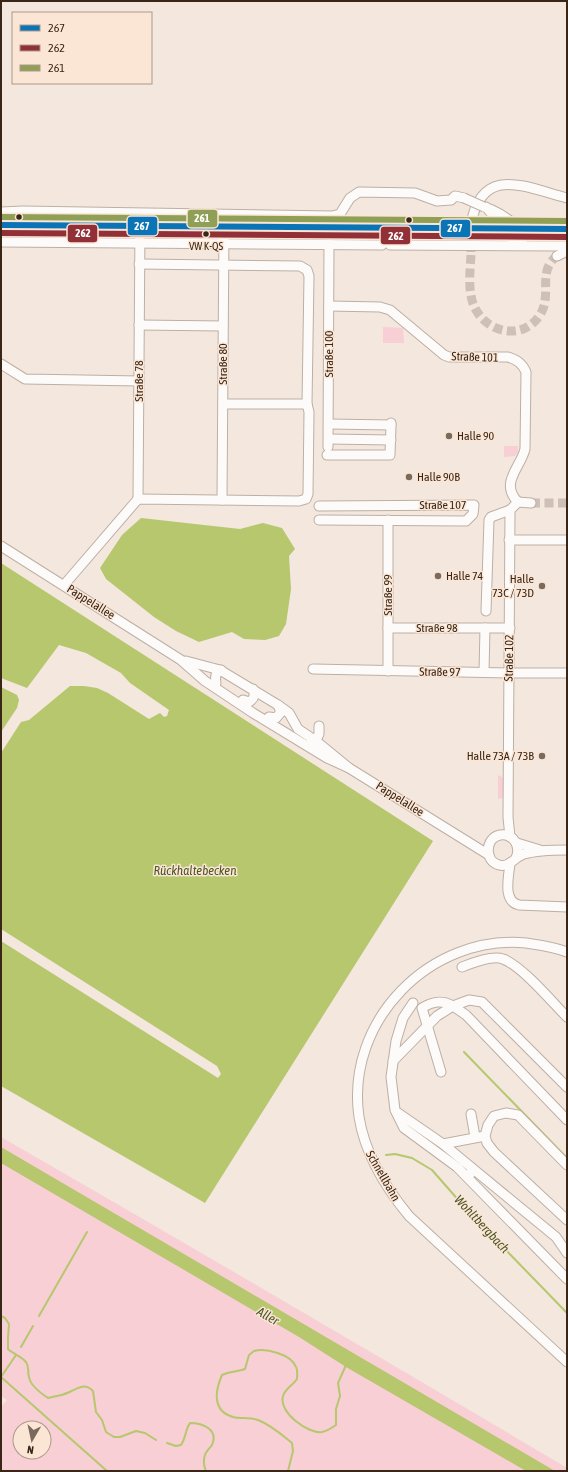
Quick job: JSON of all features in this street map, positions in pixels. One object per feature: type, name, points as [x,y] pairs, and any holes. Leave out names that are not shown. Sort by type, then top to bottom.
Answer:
[{"type":"street","points":[[471,224],[473,210],[479,198],[490,189],[497,186],[505,184],[518,184],[567,198]]},
{"type":"street","points":[[1,212],[23,211],[332,216],[340,214],[350,198],[360,192],[415,193],[437,201],[451,200],[455,196],[464,198],[500,214],[521,228]]},
{"type":"street","points":[[547,193],[567,194]]},
{"type":"street","points":[[485,207],[494,216],[496,228]]},
{"type":"street","points":[[1,225],[387,229],[567,229]]},
{"type":"street","name":"Straße 78","points":[[138,499],[140,226]]},
{"type":"street","name":"Straße 80","points":[[222,500],[224,227]]},
{"type":"street","name":"Straße 100","points":[[328,447],[329,244],[335,238],[336,234],[329,228]]},
{"type":"street","points":[[496,228],[514,241],[537,246]]},
{"type":"street","points":[[386,245],[387,229]]},
{"type":"street","points":[[386,245],[387,229]]},
{"type":"street","points":[[1,242],[567,246]]},
{"type":"street","points":[[557,256],[567,251]]},
{"type":"street","points":[[64,585],[138,499],[299,501],[306,499],[308,494],[309,412],[307,404],[309,276],[307,270],[300,266],[139,264]]},
{"type":"street","name":"Straße 101","points":[[329,306],[380,306],[390,310],[449,358],[508,358],[516,360],[523,366],[526,372],[526,442],[524,453],[512,475],[511,488],[513,496],[518,502]]},
{"type":"street","points":[[139,325],[223,326]]},
{"type":"street","points":[[1,364],[25,379],[140,381]]},
{"type":"street","points":[[223,404],[307,404]]},
{"type":"street","points":[[328,424],[391,424],[391,440],[390,455],[328,447]]},
{"type":"street","points":[[328,447],[391,440]]},
{"type":"street","points":[[486,611],[489,520],[491,517],[510,510],[518,502],[531,503]]},
{"type":"street","name":"Straße 107","points":[[318,520],[466,521],[473,514],[474,505],[319,506]]},
{"type":"street","name":"Straße 102","points":[[510,510],[508,817],[513,840]]},
{"type":"street","name":"Straße 99","points":[[388,520],[388,670]]},
{"type":"street","points":[[509,540],[567,540]]},
{"type":"street","name":"Pappelallee","points":[[1,546],[181,660],[205,681],[253,713],[327,758],[349,768]]},
{"type":"street","name":"Straße 98","points":[[388,628],[510,628]]},
{"type":"street","points":[[484,672],[485,628]]},
{"type":"street","name":"Pappelallee","points":[[181,660],[196,665],[221,670],[253,689],[289,713],[298,729],[316,741],[349,768],[489,855]]},
{"type":"street","name":"Straße 97","points":[[313,669],[567,673]]},
{"type":"street","points":[[193,670],[310,743],[314,744],[316,741],[319,734],[319,726]]},
{"type":"street","points":[[216,683],[215,677],[217,672],[221,670]]},
{"type":"street","points":[[243,700],[249,702],[253,700],[255,695],[253,689]]},
{"type":"street","points":[[269,717],[276,718],[281,712],[278,705]]},
{"type":"street","name":"Straße 102","points":[[499,836],[508,817]]},
{"type":"street","points":[[542,850],[513,840],[505,835],[494,838],[489,844],[488,851],[493,862],[499,865],[504,865],[522,855],[542,850],[567,850]]},
{"type":"street","points":[[507,884],[513,861],[518,851],[513,840]]},
{"type":"street","points":[[466,842],[489,844]]},
{"type":"street","points":[[499,865],[507,884],[511,900],[516,904],[567,907]]},
{"type":"street","name":"Schnellbahn","points":[[567,952],[538,944],[515,942],[494,943],[470,948],[450,955],[429,967],[411,980],[396,995],[381,1014],[372,1031],[365,1052],[360,1073],[358,1094],[359,1116],[363,1137],[379,1172],[398,1203],[409,1216],[567,1362]]},
{"type":"street","points":[[462,967],[477,961],[503,959],[523,972],[567,1017]]},
{"type":"street","points":[[393,1061],[437,1016],[453,1006],[470,1000],[482,1002],[567,1087]]},
{"type":"street","points":[[441,1072],[422,1008],[431,1002],[445,1002],[466,1015],[567,1120]]},
{"type":"street","points":[[414,1003],[403,1018],[396,1041],[391,1077],[397,1112],[404,1128],[457,1167],[567,1279]]},
{"type":"street","points":[[397,1112],[443,1144],[567,1245]]},
{"type":"street","points":[[443,1144],[480,1136],[494,1116],[506,1113],[518,1115],[567,1165]]},
{"type":"street","points":[[471,1114],[480,1136],[494,1152],[567,1220]]},
{"type":"street","points":[[470,1180],[472,1168]]},
{"type":"street","points":[[556,1237],[567,1253]]},
{"type":"shaded area","points":[[1,230],[127,231],[131,234],[131,238],[1,238]]},
{"type":"shaded area","points":[[212,230],[219,232],[220,235],[217,239],[150,239],[148,236],[151,233],[183,233]]},
{"type":"shaded area","points":[[317,232],[319,234],[319,239],[236,239],[233,237],[236,233],[275,234]]},
{"type":"shaded area","points":[[340,232],[368,233],[369,237],[367,241],[341,241],[338,236]]},
{"type":"shaded area","points":[[407,232],[411,239],[429,239],[438,232],[494,232],[504,240],[407,240],[405,236]]},
{"type":"shaded area","points":[[520,233],[567,234],[567,239],[524,238],[520,236]]},
{"type":"shaded area","points":[[383,327],[403,328],[404,343],[383,343]]},
{"type":"shaded area","points":[[504,446],[518,446],[518,452],[515,456],[504,457]]},
{"type":"shaded area","points":[[498,775],[504,778],[504,798],[498,799]]},
{"type":"shaded area","points":[[1,1137],[426,1384],[567,1468],[567,1471],[1,1471],[1,1407],[7,1400],[1,1396]]},
{"type":"water","points":[[141,518],[240,529],[263,523],[282,528],[295,549],[289,556],[291,589],[286,624],[279,636],[265,640],[244,639],[232,632],[199,642],[176,631],[154,617],[106,579],[100,568],[122,535]]},
{"type":"water","name":"Rückhaltebecken","points":[[1,563],[433,841],[205,1203],[1,1086],[1,941],[218,1078],[221,1074],[217,1066],[1,929],[1,753],[21,722],[29,720],[70,686],[97,688],[108,693],[149,719],[160,713],[164,717],[167,716],[169,710],[130,683],[121,673],[86,653],[59,645],[27,688],[1,678]]},
{"type":"water","points":[[1,687],[17,695],[19,700],[17,708],[1,732]]},
{"type":"water","name":"Aller","points":[[1,1147],[555,1471],[526,1471],[346,1367],[299,1337],[1,1163]]},
{"type":"waterway","points":[[464,1052],[567,1158]]},
{"type":"waterway","name":"Wohltbergbach","points":[[386,1155],[395,1154],[412,1158],[432,1170],[468,1211],[567,1313]]},
{"type":"waterway","points":[[39,1316],[87,1232]]},
{"type":"waterway","points":[[1,1316],[5,1318],[9,1324],[8,1349],[26,1362],[30,1380],[43,1394],[48,1398],[65,1394],[80,1387],[90,1388],[93,1391],[96,1412],[102,1420],[106,1432],[114,1437],[120,1437],[136,1431],[145,1433],[156,1440]]},
{"type":"waterway","points":[[21,1347],[33,1326]]},
{"type":"waterway","points":[[288,1471],[293,1451],[292,1443],[263,1422],[233,1417],[221,1410],[218,1405],[217,1394],[222,1375],[245,1369],[249,1355],[254,1351],[265,1350],[284,1355],[293,1362],[297,1368],[297,1379],[285,1391],[283,1396],[285,1409],[289,1415],[302,1426],[316,1432],[322,1432],[336,1425],[336,1409],[340,1396],[338,1383],[346,1365]]},
{"type":"waterway","points":[[1,1377],[16,1355]]},
{"type":"waterway","points":[[1,1377],[107,1471]]},
{"type":"waterway","points":[[167,1443],[176,1446],[181,1445],[190,1423],[199,1424],[208,1428],[214,1439],[204,1457],[206,1471]]},
{"type":"tunnel","points":[[471,224],[471,252]]},
{"type":"tunnel","points":[[471,255],[470,290],[473,304],[482,318],[490,325],[508,331],[518,331],[526,327],[534,322],[541,313],[544,306],[546,276],[551,262],[557,256]]},
{"type":"tunnel","points":[[531,503],[567,503]]},
{"type":"transit line","name":"261","points":[[1,217],[567,221]]},
{"type":"transit line","name":"267","points":[[1,225],[567,229]]},
{"type":"transit line","name":"262","points":[[1,233],[567,237]]},
{"type":"place","name":"VW K-QS","points":[[206,234]]},
{"type":"place","name":"Halle 90","points":[[449,436]]},
{"type":"place","name":"Halle 90B","points":[[409,477]]},
{"type":"place","name":"Halle 74","points":[[438,576]]},
{"type":"place","name":"Halle 73C / 73D","points":[[542,586]]},
{"type":"place","name":"Halle 73A / 73B","points":[[542,756]]}]
